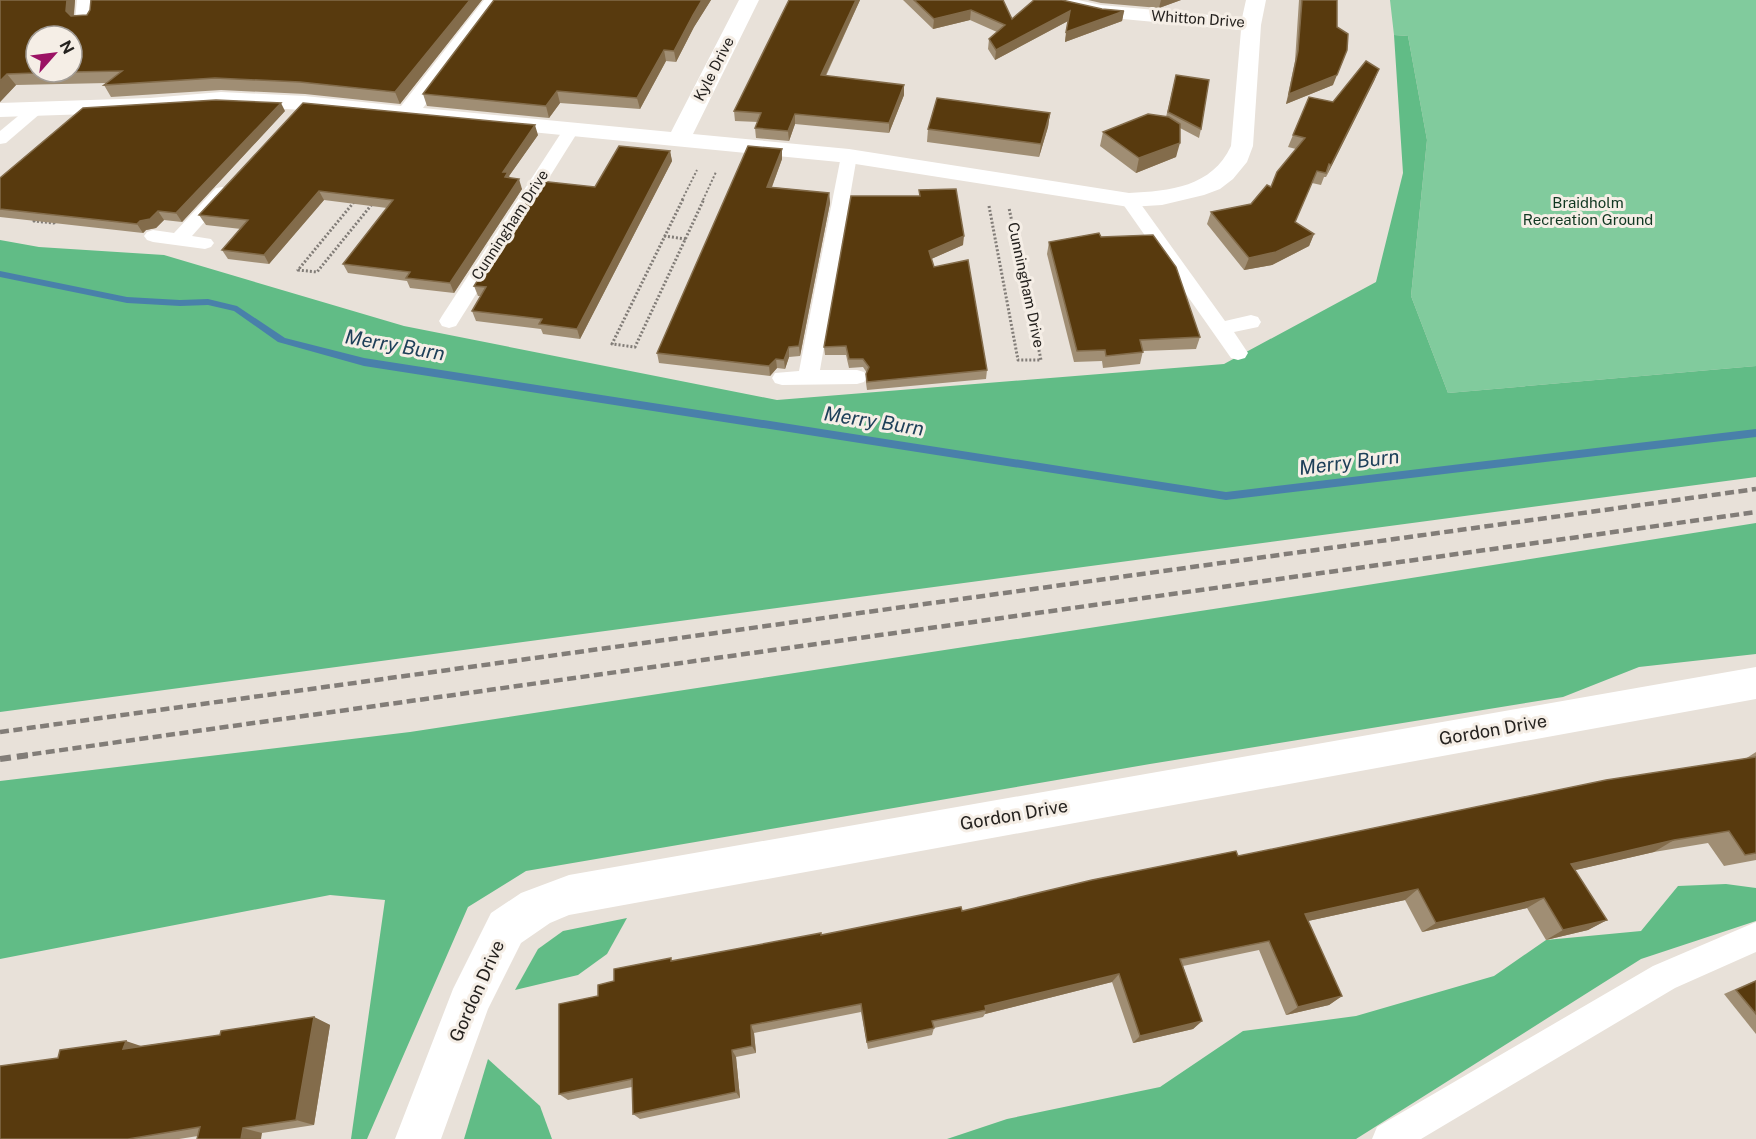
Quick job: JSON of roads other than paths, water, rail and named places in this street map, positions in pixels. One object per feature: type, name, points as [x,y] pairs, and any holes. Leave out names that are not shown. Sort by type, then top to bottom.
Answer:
[{"type":"street","points":[[85,21],[87,0]]},
{"type":"street","points":[[408,112],[494,0]]},
{"type":"street","name":"Kyle Drive","points":[[679,139],[749,0]]},
{"type":"street","name":"Whitton Drive","points":[[1052,0],[1101,11],[1251,25],[1256,0]]},
{"type":"street","points":[[0,110],[221,99],[305,103],[849,156],[1129,200],[1164,198],[1197,190],[1217,181],[1231,170],[1238,160],[1242,146],[1251,25]]},
{"type":"street","name":"Gordon Drive","points":[[418,1139],[468,1004],[506,928],[536,908],[568,895],[1756,683]]},
{"type":"lane","points":[[290,120],[305,103]]},
{"type":"lane","points":[[0,139],[35,110]]},
{"type":"lane","name":"Cunningham Drive","points":[[449,321],[571,130]]},
{"type":"lane","points":[[808,378],[849,156]]},
{"type":"lane","points":[[179,239],[234,179]]},
{"type":"lane","points":[[1129,200],[1238,353]]},
{"type":"lane","points":[[153,236],[205,243]]},
{"type":"lane","points":[[1221,328],[1251,322]]},
{"type":"lane","points":[[782,378],[857,377]]},
{"type":"lane","points":[[1389,1139],[1664,978],[1756,937]]},
{"type":"waterway","name":"Merry Burn","points":[[0,274],[127,300],[208,302],[237,309],[282,340],[364,362],[1226,496],[1756,433]]},
{"type":"railway","points":[[0,732],[1756,489]]},
{"type":"railway","points":[[19,756],[1756,512]]},
{"type":"railway","points":[[0,759],[29,755]]},
{"type":"park label","name":"Braidholm Recreation Ground","points":[[1588,212]]}]
